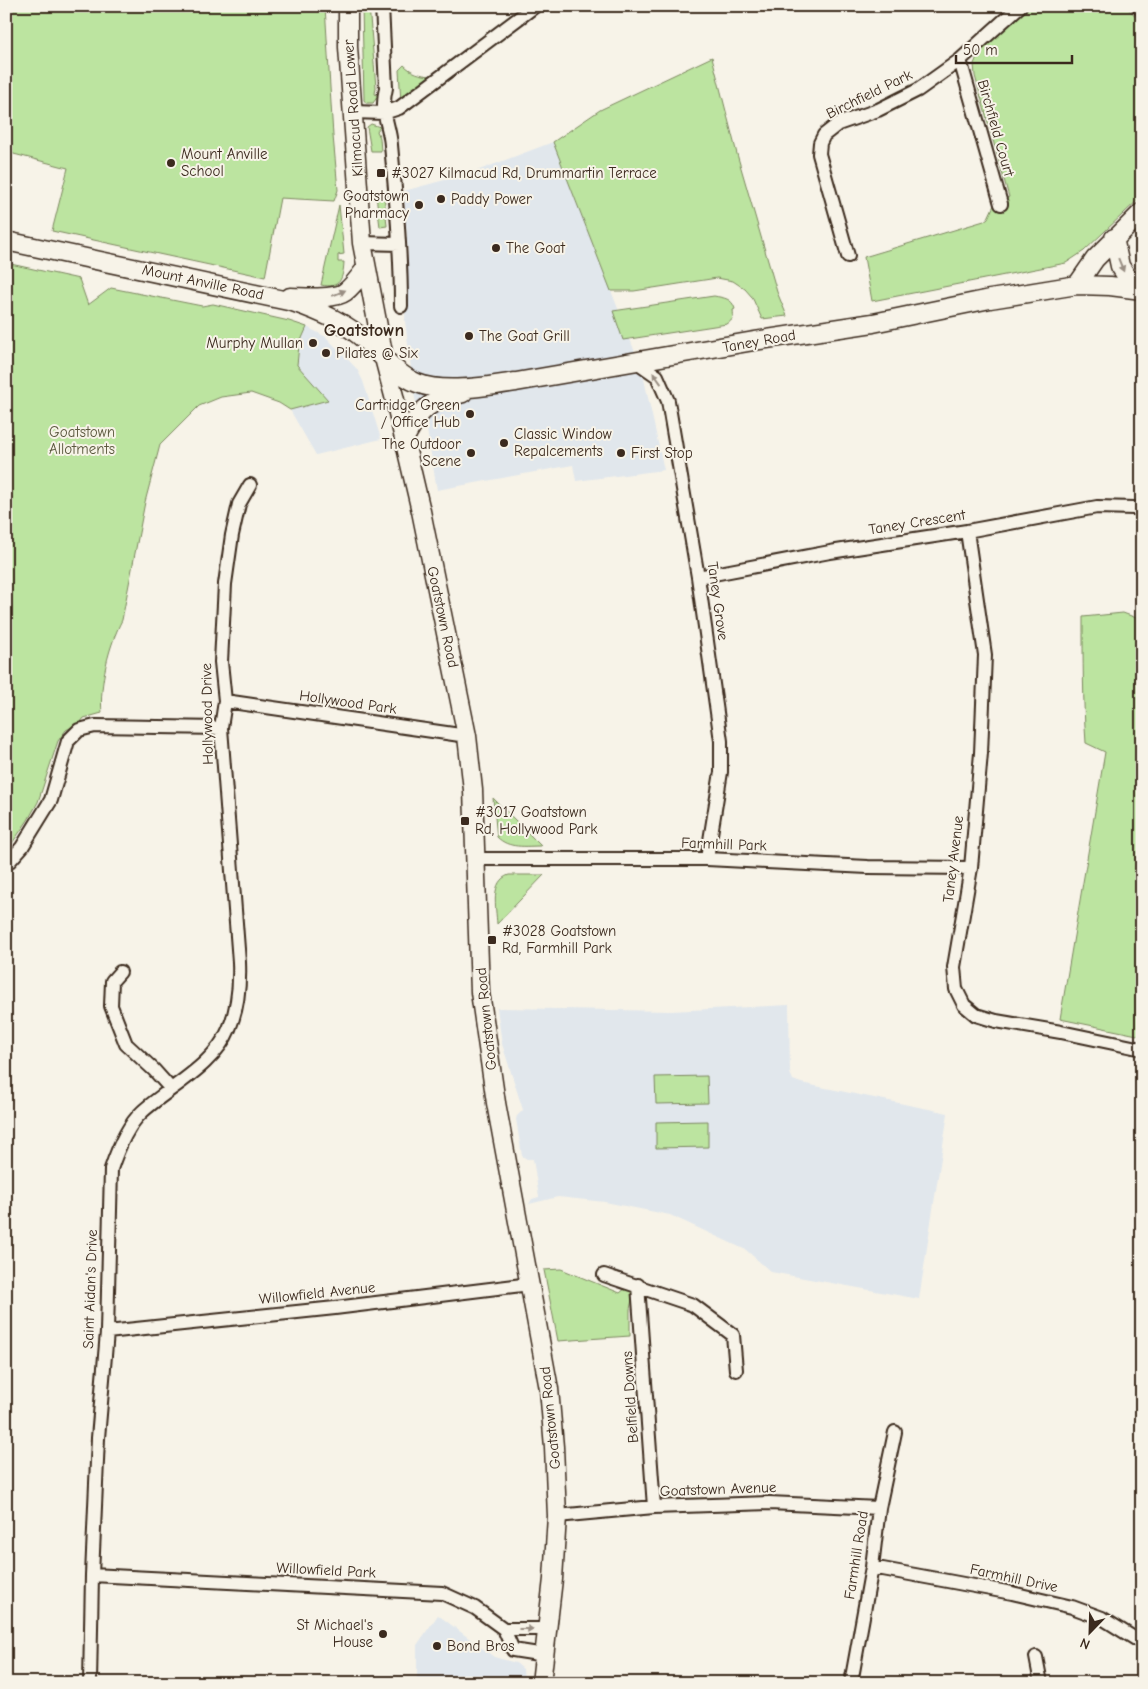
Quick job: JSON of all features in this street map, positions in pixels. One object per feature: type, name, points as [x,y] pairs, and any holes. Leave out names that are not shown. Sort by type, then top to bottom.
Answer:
[{"type":"main road","name":"Kilmacud Road Lower","points":[[348,6],[348,47],[362,243],[384,358]]},
{"type":"main road","points":[[1077,285],[1095,259],[1142,212]]},
{"type":"main road","points":[[1114,238],[1120,266],[1138,290]]},
{"type":"main road","name":"Mount Anville Road","points":[[6,241],[274,298],[317,310],[340,322],[384,358]]},
{"type":"main road","points":[[274,298],[331,297],[339,295],[351,286],[366,268]]},
{"type":"main road","name":"Taney Road","points":[[384,358],[408,378],[423,385],[458,388],[483,387],[754,341],[873,323],[990,299],[1077,285],[1110,286],[1138,290]]},
{"type":"main road","name":"Goatstown Road","points":[[384,358],[404,440],[467,736],[473,790],[480,992],[496,1103],[549,1389],[557,1516],[548,1629],[541,1683]]},
{"type":"main road","points":[[404,440],[415,420],[427,406],[440,399],[483,387]]},
{"type":"street","points":[[382,6],[386,88],[383,100],[390,139],[399,244],[401,306]]},
{"type":"street","points":[[353,112],[384,113],[399,108],[535,6]]},
{"type":"street","name":"Birchfield Park","points":[[848,256],[819,154],[820,143],[824,134],[838,124],[878,110],[918,90],[960,60],[1020,6]]},
{"type":"street","points":[[1138,6],[1142,10]]},
{"type":"street","name":"Birchfield Court","points":[[960,60],[1001,204]]},
{"type":"street","points":[[362,243],[399,244]]},
{"type":"street","name":"Taney Grove","points":[[637,362],[657,376],[668,401],[698,577],[721,741],[721,772],[707,858]]},
{"type":"street","name":"Hollywood Drive","points":[[238,945],[221,728],[225,701],[221,662],[225,584],[232,535],[239,504],[250,485]]},
{"type":"street","name":"Taney Crescent","points":[[698,577],[830,552],[967,531],[1097,507],[1142,510]]},
{"type":"street","name":"Taney Avenue","points":[[967,531],[985,655],[981,753],[971,868],[954,967],[956,989],[964,1005],[976,1015],[996,1021],[1142,1049]]},
{"type":"street","name":"Hollywood Park","points":[[225,701],[467,736]]},
{"type":"street","points":[[6,865],[22,847],[51,800],[68,741],[79,730],[94,726],[221,728]]},
{"type":"street","name":"Farmhill Park","points":[[476,859],[707,858],[868,867],[971,868]]},
{"type":"street","name":"Saint Aidan's Drive","points":[[90,1683],[92,1575],[98,1438],[107,1332],[110,1169],[118,1147],[140,1114],[194,1073],[214,1052],[229,1031],[237,1005],[240,986],[238,945]]},
{"type":"street","points":[[120,972],[112,981],[111,1006],[126,1044],[171,1089]]},
{"type":"street","points":[[604,1275],[693,1305],[733,1335],[736,1370]]},
{"type":"street","name":"Willowfield Avenue","points":[[107,1332],[335,1308],[530,1284]]},
{"type":"street","name":"Belfield Downs","points":[[638,1285],[654,1507]]},
{"type":"street","name":"Farmhill Road","points":[[850,1683],[895,1432]]},
{"type":"street","name":"Goatstown Avenue","points":[[557,1516],[654,1507],[769,1503],[880,1508]]},
{"type":"street","name":"Farmhill Drive","points":[[872,1567],[1012,1593],[1072,1607],[1102,1618],[1142,1643]]},
{"type":"street","name":"Willowfield Park","points":[[92,1575],[442,1593],[475,1608],[504,1629]]},
{"type":"street","points":[[545,1654],[512,1650],[504,1629],[548,1629]]},
{"type":"street","points":[[1036,1657],[1041,1683]]},
{"type":"shaded area","points":[[553,142],[642,370],[664,470],[576,481],[573,465],[437,490],[426,424],[415,399],[405,321],[408,255],[404,191],[474,172]]},
{"type":"shaded area","points":[[307,327],[326,337],[357,369],[363,381],[381,439],[316,455],[290,410],[328,400],[297,365],[299,345]]},
{"type":"shaded area","points":[[789,1005],[790,1073],[793,1080],[948,1113],[919,1299],[771,1272],[746,1250],[670,1215],[605,1202],[558,1197],[529,1204],[532,1199],[539,1197],[533,1159],[527,1159],[522,1156],[516,1119],[523,1110],[502,1044],[497,1008],[671,1011]]},
{"type":"shaded area","points":[[438,1615],[494,1657],[516,1663],[523,1669],[524,1683],[417,1683],[417,1645]]},
{"type":"green space","name":"Mount Anville School","points":[[6,6],[325,6],[338,190],[334,201],[280,198],[265,277],[52,231],[68,168],[6,152]]},
{"type":"green space","points":[[362,6],[369,6],[375,94],[378,96],[373,103],[366,103],[364,100]]},
{"type":"green space","points":[[1031,6],[1125,6],[1142,22],[1142,196],[1084,251],[1066,263],[872,301],[864,257],[984,221],[988,218],[995,203],[1009,197],[975,76],[974,64],[979,52]]},
{"type":"green space","points":[[712,57],[737,154],[777,292],[787,316],[762,319],[752,297],[745,289],[733,281],[717,278],[634,291],[611,291],[553,142],[600,110]]},
{"type":"green space","points":[[404,65],[416,73],[431,76],[426,83],[401,103],[399,70]]},
{"type":"green space","points":[[371,124],[380,127],[377,131],[380,138],[381,151],[371,151],[367,127]]},
{"type":"green space","points":[[384,194],[387,226],[380,227],[376,195]]},
{"type":"green space","points":[[339,205],[344,254],[338,255],[338,262],[344,262],[343,273],[336,284],[321,285]]},
{"type":"green space","name":"Goatstown Allotments","points":[[6,263],[79,279],[88,305],[111,288],[202,306],[213,304],[289,321],[307,327],[299,345],[297,365],[328,400],[290,410],[279,403],[251,393],[221,397],[199,406],[160,445],[145,502],[122,620],[106,665],[101,702],[102,713],[84,718],[80,723],[66,730],[58,741],[38,802],[6,852]]},
{"type":"green space","points":[[714,296],[727,299],[734,305],[733,318],[727,324],[623,340],[613,311]]},
{"type":"green space","points":[[1123,613],[1142,620],[1142,1036],[1060,1019],[1105,752],[1086,743],[1083,617]]},
{"type":"green space","points":[[493,798],[541,846],[512,845],[497,837]]},
{"type":"green space","points":[[509,875],[544,875],[497,924],[495,903],[497,889],[503,878]]},
{"type":"green space","points":[[707,1076],[708,1103],[656,1104],[655,1077]]},
{"type":"green space","points":[[708,1121],[708,1147],[656,1148],[656,1122]]},
{"type":"green space","points":[[561,1269],[620,1293],[626,1288],[631,1290],[633,1295],[630,1309],[630,1336],[558,1341],[544,1270]]},
{"type":"place","name":"Mount Anville School","points":[[171,163]]},
{"type":"place","name":"#3027 Kilmacud Rd, Drummartin Terrace","points":[[381,173]]},
{"type":"place","name":"Paddy Power","points":[[441,199]]},
{"type":"place","name":"Goatstown Pharmacy","points":[[419,205]]},
{"type":"place","name":"The Goat","points":[[496,248]]},
{"type":"place","name":"The Goat Grill","points":[[469,336]]},
{"type":"place","name":"Murphy Mullan","points":[[313,343]]},
{"type":"place","name":"Pilates @ Six","points":[[326,353]]},
{"type":"place","name":"Cartridge Green / Office Hub","points":[[470,414]]},
{"type":"place","name":"Classic Window Repalcements","points":[[504,443]]},
{"type":"place","name":"The Outdoor Scene","points":[[471,453]]},
{"type":"place","name":"First Stop","points":[[621,453]]},
{"type":"place","name":"#3017 Goatstown Rd, Hollywood Park","points":[[465,821]]},
{"type":"place","name":"#3028 Goatstown Rd, Farmhill Park","points":[[492,940]]},
{"type":"place","name":"St Michael's House","points":[[383,1634]]},
{"type":"place","name":"Bond Bros","points":[[437,1646]]},
{"type":"district","name":"Goatstown","points":[[364,330]]}]
